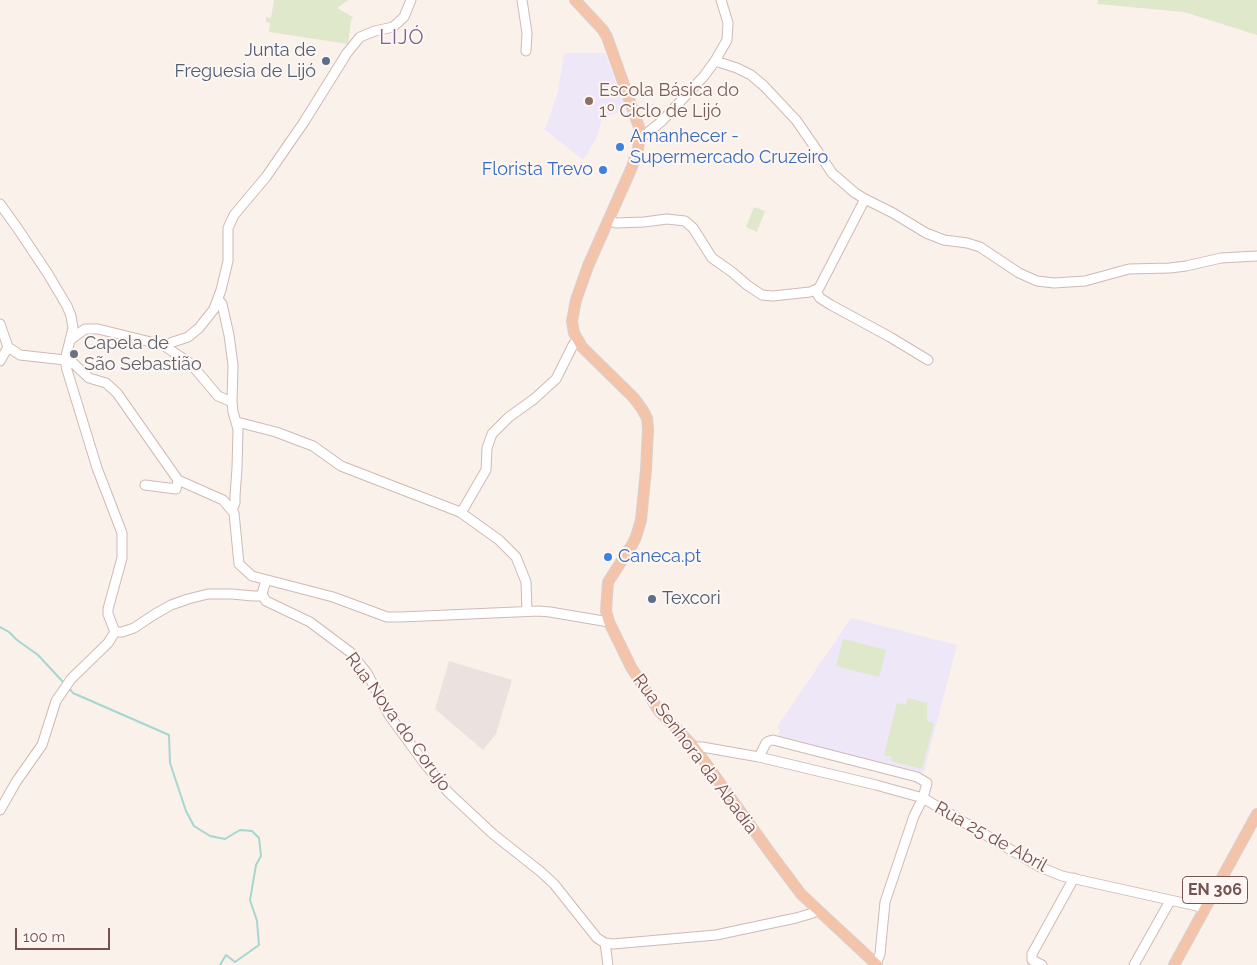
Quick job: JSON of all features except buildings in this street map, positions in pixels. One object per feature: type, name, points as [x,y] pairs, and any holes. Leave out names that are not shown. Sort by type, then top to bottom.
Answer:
[{"type":"main road","points":[[575,0],[603,30],[607,37],[640,130],[638,149],[632,167],[588,266],[576,300],[572,321],[577,340]]},
{"type":"main road","name":"Rua Senhora da Abadia","points":[[577,340],[588,354],[638,404],[647,418],[646,470],[641,520],[632,545],[608,582],[606,611],[609,622],[630,667],[659,711],[694,747],[801,894],[876,965]]},
{"type":"main road","name":"EN 306","points":[[1174,965],[1257,814]]},
{"type":"street","points":[[162,345],[188,337],[199,328],[214,309],[228,261],[228,228],[234,215],[266,176],[304,122],[347,53],[360,37],[393,27],[404,17],[411,0]]},
{"type":"street","points":[[522,0],[527,33],[526,51]]},
{"type":"street","points":[[640,137],[662,120],[715,62],[727,40],[728,23],[721,0]]},
{"type":"street","points":[[715,62],[752,74],[796,120],[832,173],[855,193],[893,213],[926,234],[944,240],[980,247],[1019,273],[1037,280],[1078,282],[1129,269],[1170,268],[1221,258],[1257,256]]},
{"type":"street","points":[[608,220],[616,222],[644,222],[667,219],[685,221],[693,228],[712,258],[762,295],[773,296],[810,292],[819,288],[865,199]]},
{"type":"street","points":[[0,205],[48,274],[76,323],[85,328],[98,328],[162,345],[191,364],[218,396],[232,402]]},
{"type":"street","points":[[815,290],[820,298],[831,305],[890,336],[928,360]]},
{"type":"street","points":[[218,299],[222,304],[229,335],[233,365],[232,402],[238,428],[238,468],[235,503],[232,510]]},
{"type":"street","points":[[71,316],[73,328],[65,360],[67,370],[96,468],[122,533],[122,558],[108,609],[115,632]]},
{"type":"street","points":[[0,325],[8,347],[20,355],[72,362],[89,378],[106,383],[118,393],[178,480],[223,500],[232,510],[234,513],[239,564],[252,576],[333,597],[387,617],[550,612],[609,622]]},
{"type":"street","points":[[70,340],[85,328]]},
{"type":"street","points":[[461,513],[486,470],[486,448],[492,434],[509,417],[534,399],[556,379],[577,340]]},
{"type":"street","points":[[0,361],[8,347]]},
{"type":"street","points":[[237,422],[276,432],[313,446],[341,466],[461,513],[499,540],[516,557],[526,582],[527,612]]},
{"type":"street","points":[[145,485],[176,489],[178,480]]},
{"type":"street","points":[[115,632],[134,628],[171,605],[208,594],[263,596],[266,580]]},
{"type":"street","name":"Rua Nova do Corujo","points":[[263,596],[266,601],[310,622],[350,652],[367,673],[389,715],[448,792],[493,834],[554,884],[598,938],[605,943]]},
{"type":"street","points":[[0,810],[16,782],[42,745],[56,701],[71,679],[108,643],[115,632]]},
{"type":"street","name":"Rua 25 de Abril","points":[[760,757],[766,743],[773,740],[917,777],[927,783],[924,798]]},
{"type":"street","name":"Rua 25 de Abril","points":[[694,747],[760,757],[924,798],[1040,867],[1062,876],[1197,906],[1204,910]]},
{"type":"street","points":[[876,965],[880,954],[885,902],[914,816],[924,798]]},
{"type":"street","points":[[1042,965],[1032,960],[1032,954],[1074,878]]},
{"type":"street","points":[[1134,965],[1170,901]]},
{"type":"street","points":[[608,965],[605,943],[612,944],[716,935],[796,918],[818,910]]},
{"type":"shaded area","name":"Escola Básica do 1º Ciclo de Lijó","points":[[564,53],[605,53],[626,110],[602,119],[597,137],[583,160],[544,129],[558,92]]},
{"type":"shaded area","points":[[851,618],[957,645],[924,772],[922,773],[781,737],[778,734],[780,731],[777,727]]},
{"type":"shaded area","points":[[449,661],[512,680],[496,734],[483,750],[435,709]]},
{"type":"green space","points":[[274,0],[348,0],[337,8],[353,17],[348,44],[269,32],[270,23],[266,22],[266,17],[271,18]]},
{"type":"green space","points":[[1098,0],[1257,0],[1257,35],[1184,12],[1097,4]]},
{"type":"green space","points":[[754,207],[765,211],[757,232],[746,227]]},
{"type":"green space","points":[[843,639],[886,650],[879,677],[836,666]]},
{"type":"green space","points":[[908,698],[927,703],[927,721],[934,723],[922,769],[891,761],[892,757],[884,755],[897,703],[906,705]]},
{"type":"waterway","points":[[0,627],[38,655],[64,683]]},
{"type":"waterway","points":[[69,688],[73,693],[169,735],[170,763],[186,811],[194,826],[210,836],[225,839],[240,830],[252,831],[259,838],[261,856],[256,865],[250,900],[257,921],[259,945],[235,962],[226,955],[220,965]]},
{"type":"place","name":"Junta de Freguesia de Lijó","points":[[326,61]]},
{"type":"place","name":"Escola Básica do 1º Ciclo de Lijó","points":[[589,101]]},
{"type":"place","name":"Amanhecer - Supermercado Cruzeiro","points":[[620,147]]},
{"type":"place","name":"Florista Trevo","points":[[603,170]]},
{"type":"place","name":"Capela de São Sebastião","points":[[74,354]]},
{"type":"place","name":"Caneca.pt","points":[[608,557]]},
{"type":"place","name":"Texcori","points":[[652,599]]},
{"type":"district","name":"LIJÓ","points":[[402,38]]}]
